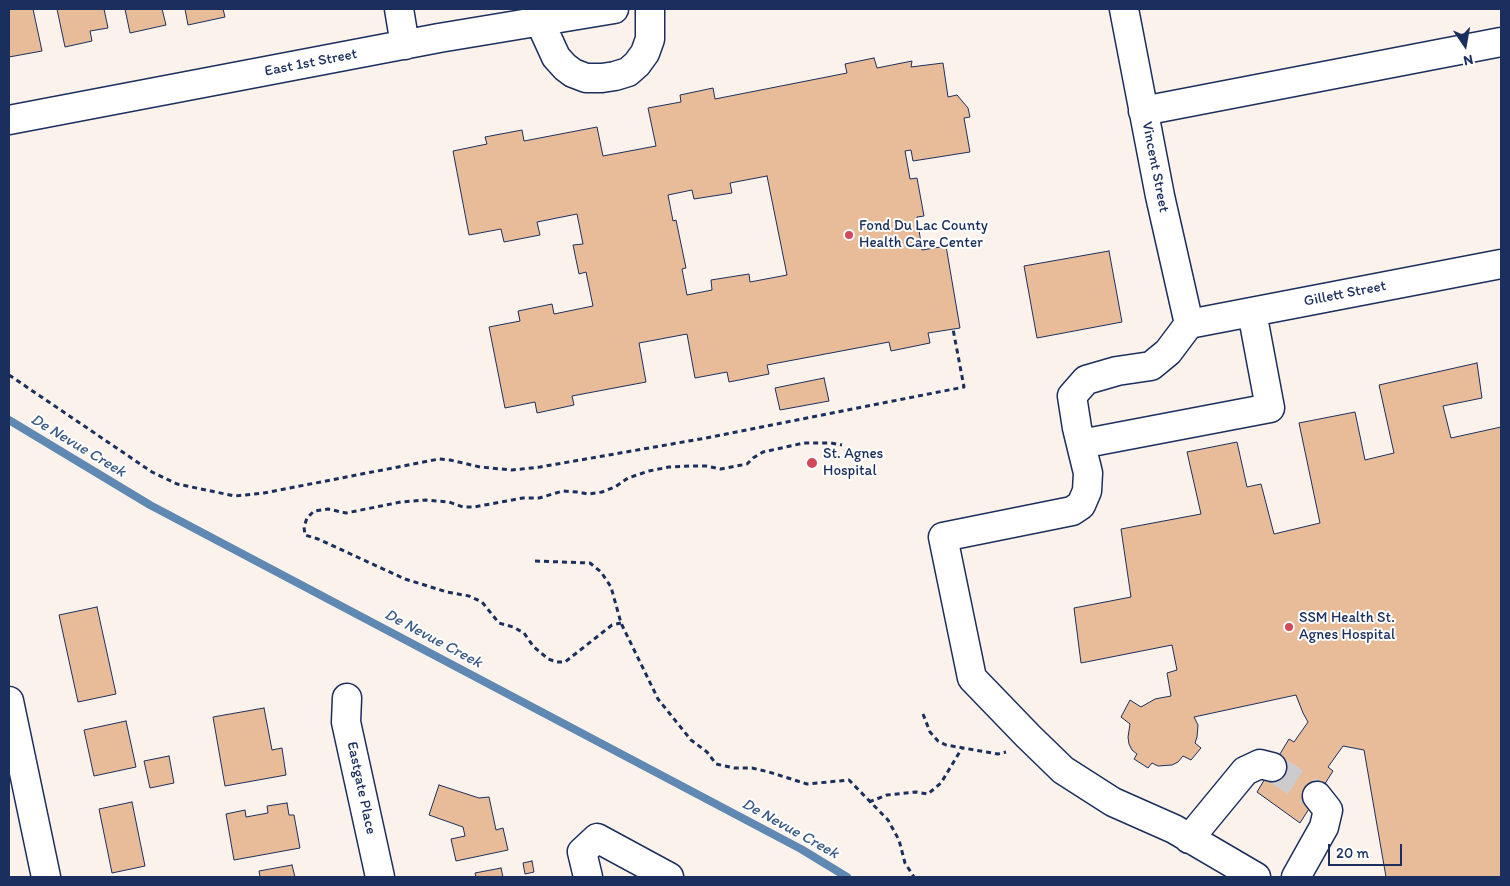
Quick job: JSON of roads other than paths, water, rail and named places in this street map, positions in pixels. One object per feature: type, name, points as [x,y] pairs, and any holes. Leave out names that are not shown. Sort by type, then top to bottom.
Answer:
[{"type":"street","points":[[399,9],[405,45]]},
{"type":"street","name":"East 1st Street","points":[[9,120],[405,45],[614,9]]},
{"type":"street","points":[[540,22],[556,57],[565,67],[573,73],[586,78],[602,78],[628,72],[645,53],[650,39],[650,9]]},
{"type":"street","name":"Vincent Street","points":[[1124,9],[1160,196],[1189,324]]},
{"type":"street","points":[[1143,111],[1501,42]]},
{"type":"street","name":"Gillett Street","points":[[1189,324],[1501,264]]},
{"type":"street","points":[[1081,444],[1270,408],[1252,312]]},
{"type":"street","points":[[1189,324],[1168,352],[1151,366],[1117,371],[1086,380],[1072,396],[1077,428],[1088,473],[1087,491],[1081,505],[1072,511],[942,537],[972,678],[1063,770],[1113,802],[1174,829],[1256,877]]},
{"type":"street","name":"Eastgate Place","points":[[347,698],[346,722],[380,877]]},
{"type":"street","points":[[9,701],[46,877]]},
{"type":"street","points":[[1189,839],[1245,770],[1260,764],[1272,767]]},
{"type":"street","points":[[1296,877],[1324,827],[1328,810],[1317,796]]},
{"type":"street","points":[[588,877],[582,852],[597,838],[669,877]]},
{"type":"waterway","name":"De Nevue Creek","points":[[9,420],[150,505],[801,849],[847,877]]},
{"type":"tunnel","points":[[1272,767],[1317,796]]},
{"type":"place","name":"Fond Du Lac County Health Care Center","points":[[849,235]]},
{"type":"place","name":"St. Agnes Hospital","points":[[812,463]]},
{"type":"place","name":"SSM Health St. Agnes Hospital","points":[[1289,627]]}]
